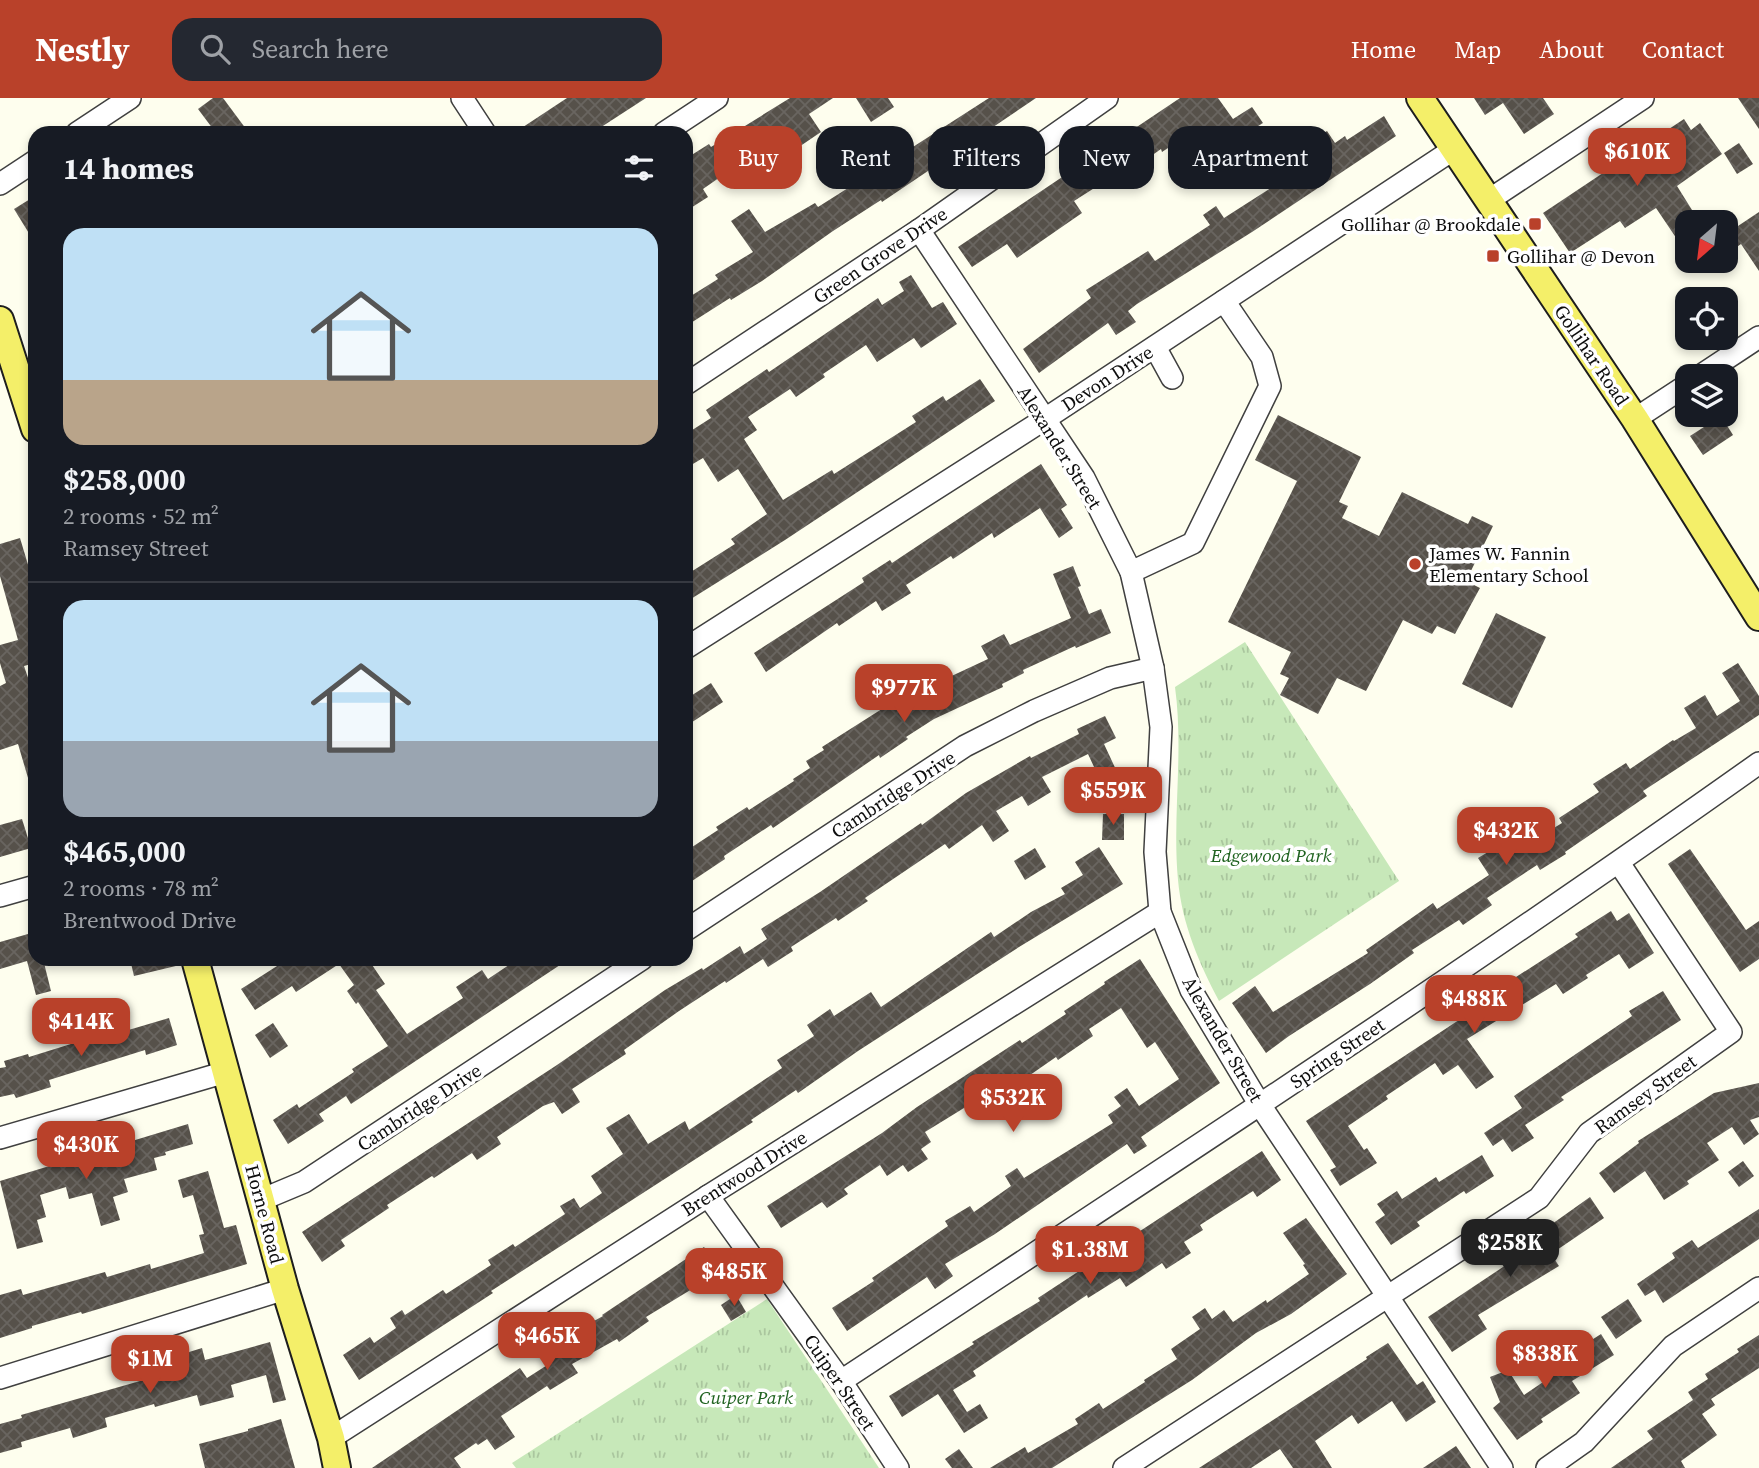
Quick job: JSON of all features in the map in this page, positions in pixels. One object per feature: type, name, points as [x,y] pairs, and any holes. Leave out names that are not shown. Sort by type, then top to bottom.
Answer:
[{"type":"main road","name":"Gollihar Road","points":[[1420,98],[1635,419],[1759,617]]},
{"type":"main road","points":[[0,320],[28,407]]},
{"type":"main road","name":"Horne Road","points":[[198,966],[285,1289],[331,1438],[337,1468]]},
{"type":"street","points":[[88,126],[130,98]]},
{"type":"street","points":[[462,98],[480,126]]},
{"type":"street","points":[[675,126],[717,98]]},
{"type":"street","name":"Green Grove Drive","points":[[693,379],[919,230],[1107,98]]},
{"type":"street","points":[[1489,200],[1643,98]]},
{"type":"street","name":"Devon Drive","points":[[693,644],[1045,419],[1454,149]]},
{"type":"street","points":[[0,184],[28,166]]},
{"type":"street","name":"Alexander Street","points":[[919,230],[1084,478],[1130,572],[1153,668],[1161,727],[1155,852],[1160,912],[1191,990],[1260,1105],[1502,1468]]},
{"type":"street","points":[[1130,572],[1193,543],[1270,386],[1262,357],[1224,301]]},
{"type":"street","points":[[1718,364],[1759,337]]},
{"type":"street","points":[[1155,347],[1172,378]]},
{"type":"street","points":[[1635,419],[1675,393]]},
{"type":"street","name":"Cambridge Drive","points":[[693,925],[965,746],[1034,711],[1110,678],[1153,668]]},
{"type":"street","name":"Spring Street","points":[[841,1381],[1260,1105],[1619,863],[1759,763]]},
{"type":"street","name":"Ramsey Street","points":[[1124,1468],[1539,1198],[1589,1133],[1731,1032],[1619,863]]},
{"type":"street","points":[[0,896],[28,888]]},
{"type":"street","name":"Brentwood Drive","points":[[331,1438],[708,1196],[1160,912]]},
{"type":"street","name":"Cambridge Drive","points":[[261,1200],[304,1182],[631,966]]},
{"type":"street","points":[[0,1138],[226,1072]]},
{"type":"street","name":"Cuiper Street","points":[[708,1196],[841,1381],[898,1468]]},
{"type":"street","points":[[1547,1468],[1584,1442],[1673,1346],[1759,1288]]},
{"type":"street","points":[[0,1378],[285,1289]]},
{"type":"green space","name":"Edgewood Park","points":[[1245,642],[1399,881],[1219,1001],[1192,943],[1180,896],[1176,832],[1178,736],[1175,687]]},
{"type":"green space","name":"Cuiper Park","points":[[767,1299],[879,1468],[516,1468],[512,1463]]},
{"type":"building","points":[[213,98],[223,98],[244,126],[211,126],[198,109]]},
{"type":"building","points":[[567,98],[646,98],[603,126],[525,126]]},
{"type":"building","points":[[790,98],[833,98],[809,114],[817,126],[816,135],[802,145],[802,126],[745,126]]},
{"type":"building","points":[[856,98],[888,98],[894,107],[871,122]]},
{"type":"building","points":[[989,98],[1036,98],[995,126],[946,126]]},
{"type":"building","points":[[1180,98],[1218,98],[1233,119],[1252,107],[1263,123],[1258,126],[1168,126],[1168,148],[1154,154],[1154,126],[1138,126]]},
{"type":"building","points":[[1474,98],[1543,98],[1554,114],[1524,134],[1503,103],[1485,115]]},
{"type":"building","points":[[1738,98],[1759,98],[1759,129]]},
{"type":"building","points":[[1384,116],[1396,136],[1332,179],[1332,138],[1335,143],[1345,136],[1347,140]]},
{"type":"building","points":[[1684,119],[1691,130],[1700,123],[1722,154],[1677,186],[1692,210],[1675,210],[1675,236],[1656,208],[1625,228],[1620,221],[1570,253],[1543,213]]},
{"type":"building","points":[[928,137],[928,171],[914,180],[914,146]]},
{"type":"building","points":[[1739,143],[1753,164],[1737,174],[1724,153]]},
{"type":"building","points":[[709,144],[711,147],[714,145],[714,181],[703,189],[708,197],[693,207],[693,154]]},
{"type":"building","points":[[1059,179],[1059,189],[1093,189],[1074,201],[1082,213],[1017,258],[1007,244],[972,267],[958,247]]},
{"type":"building","points":[[846,189],[901,189],[833,231],[762,281],[693,322],[693,295],[718,279],[715,275],[753,252],[731,221],[749,209],[765,232],[815,203],[818,207]]},
{"type":"building","points":[[1269,189],[1316,189],[1137,304],[1128,311],[1136,322],[1116,335],[1108,323],[1039,373],[1023,349],[1091,298],[1086,290],[1148,251],[1155,261],[1210,225],[1203,215],[1216,206],[1224,218]]},
{"type":"building","points":[[28,200],[28,232],[14,209]]},
{"type":"building","points":[[1759,212],[1759,271],[1741,244],[1738,246],[1738,226]]},
{"type":"building","points":[[911,275],[932,308],[943,302],[957,324],[921,348],[914,338],[877,362],[866,345],[823,374],[825,377],[796,397],[790,389],[748,417],[757,430],[744,439],[783,500],[832,470],[834,474],[916,422],[912,416],[943,396],[946,401],[980,379],[995,401],[693,598],[693,571],[735,544],[731,539],[767,514],[738,469],[718,482],[703,458],[693,464],[693,430],[711,418],[706,410],[767,369],[769,372],[878,298],[882,305],[904,291],[899,282]]},
{"type":"building","points":[[1278,415],[1361,457],[1339,502],[1348,506],[1342,518],[1379,536],[1402,492],[1468,524],[1472,516],[1493,526],[1466,581],[1480,588],[1455,634],[1437,626],[1432,634],[1403,620],[1366,691],[1337,678],[1318,714],[1280,695],[1289,678],[1280,674],[1291,652],[1228,622],[1297,481],[1255,460]]},
{"type":"building","points":[[1704,427],[1728,427],[1733,435],[1703,455],[1690,436]]},
{"type":"building","points":[[1041,464],[1067,505],[1061,509],[1073,528],[1059,538],[1040,508],[994,538],[992,533],[906,585],[911,593],[882,611],[876,601],[839,626],[837,623],[766,672],[754,653],[864,582],[862,578],[890,560],[892,563]]},
{"type":"building","points":[[20,538],[28,565],[28,665],[24,666],[28,678],[28,778],[18,744],[0,750],[0,686],[6,683],[0,663],[0,645],[18,640],[0,576],[0,544]]},
{"type":"building","points":[[1073,566],[1089,614],[1101,609],[1111,633],[1023,670],[1024,673],[1002,684],[1003,687],[934,719],[773,828],[771,825],[724,856],[725,859],[693,880],[693,846],[718,830],[716,827],[747,807],[749,810],[794,781],[793,779],[810,768],[806,761],[824,750],[822,747],[896,700],[892,695],[922,677],[928,687],[988,659],[981,646],[1004,634],[1010,645],[1071,618],[1053,574]]},
{"type":"building","points":[[1496,613],[1546,637],[1512,708],[1462,684]]},
{"type":"building","points":[[1738,663],[1759,696],[1759,715],[1643,791],[1647,796],[1565,852],[1566,854],[1540,870],[1537,865],[1487,898],[1492,905],[1463,925],[1459,920],[1412,950],[1414,953],[1266,1053],[1232,1003],[1255,986],[1273,1012],[1368,953],[1366,950],[1433,903],[1437,909],[1489,875],[1478,858],[1513,837],[1501,820],[1516,810],[1536,839],[1562,823],[1559,818],[1599,792],[1593,784],[1626,763],[1630,769],[1696,728],[1684,708],[1705,695],[1717,716],[1740,701],[1722,673]]},
{"type":"building","points":[[711,683],[723,702],[693,721],[693,695]]},
{"type":"building","points":[[1105,716],[1116,738],[1104,744],[1125,789],[1108,797],[1088,754],[1042,777],[1051,792],[1028,806],[1022,796],[996,811],[1009,831],[993,842],[982,825],[949,849],[945,844],[865,898],[868,901],[791,947],[793,951],[768,967],[763,959],[726,983],[725,981],[624,1050],[626,1054],[572,1089],[580,1102],[562,1114],[554,1102],[543,1106],[497,1137],[501,1144],[477,1160],[472,1153],[387,1205],[389,1208],[341,1240],[345,1246],[322,1262],[302,1232],[557,1065],[665,990],[740,946],[744,954],[767,939],[761,929],[921,823],[922,825],[966,793],[1030,756],[1031,758],[1079,734],[1077,729]]},
{"type":"building","points":[[1103,814],[1124,814],[1124,840],[1102,840]]},
{"type":"building","points":[[22,819],[28,849],[0,857],[0,825]]},
{"type":"building","points":[[1099,847],[1123,884],[1019,947],[798,1093],[796,1090],[751,1120],[753,1122],[491,1291],[493,1293],[359,1380],[343,1355],[370,1337],[374,1343],[396,1328],[390,1318],[402,1310],[405,1315],[443,1290],[446,1294],[491,1265],[488,1260],[513,1244],[515,1247],[565,1214],[560,1206],[574,1198],[580,1208],[602,1193],[591,1176],[623,1154],[606,1128],[629,1114],[648,1144],[685,1121],[689,1130],[782,1068],[777,1060],[814,1036],[807,1025],[830,1009],[834,1016],[871,992],[881,1007],[991,932],[994,937],[1031,912],[1065,894],[1061,888],[1083,875],[1075,862]]},
{"type":"building","points":[[1035,848],[1046,867],[1025,880],[1014,861]]},
{"type":"building","points":[[1690,849],[1746,930],[1759,921],[1759,959],[1740,972],[1668,864]]},
{"type":"building","points":[[1611,911],[1617,921],[1629,913],[1654,953],[1629,969],[1619,954],[1563,994],[1556,984],[1467,1039],[1494,1077],[1476,1089],[1458,1065],[1443,1075],[1435,1063],[1386,1096],[1388,1099],[1348,1126],[1364,1150],[1367,1148],[1377,1163],[1340,1186],[1330,1170],[1336,1167],[1306,1121],[1468,1014],[1465,1010],[1578,937],[1575,934]]},
{"type":"building","points":[[28,934],[28,965],[27,961],[0,969],[0,942]]},
{"type":"building","points":[[1140,959],[1220,1083],[1141,1137],[1147,1146],[1134,1154],[1127,1144],[995,1234],[945,1264],[953,1276],[935,1289],[927,1277],[847,1331],[832,1308],[874,1281],[872,1278],[948,1226],[945,1221],[970,1206],[974,1212],[1011,1186],[1005,1176],[1017,1168],[1024,1178],[1113,1123],[1108,1115],[1121,1106],[1114,1097],[1127,1088],[1139,1106],[1179,1079],[1155,1042],[1147,1048],[1121,1008],[1089,1029],[1093,1036],[1058,1060],[1056,1057],[1020,1082],[1016,1076],[925,1132],[931,1142],[921,1149],[928,1159],[908,1172],[903,1165],[887,1176],[880,1165],[844,1189],[848,1194],[827,1208],[822,1202],[781,1228],[767,1206],[1020,1040],[1022,1043],[1066,1014],[1064,1011]]},
{"type":"building","points":[[28,966],[45,966],[51,991],[36,995]]},
{"type":"building","points":[[132,966],[176,966],[134,976]]},
{"type":"building","points":[[277,966],[336,966],[296,992],[292,986],[255,1010],[241,989]]},
{"type":"building","points":[[340,966],[373,966],[385,984],[376,990],[407,1034],[463,998],[456,987],[482,970],[488,979],[508,966],[558,966],[351,1104],[346,1096],[319,1114],[324,1121],[288,1144],[273,1120],[297,1104],[299,1108],[388,1046],[358,1002],[356,1004],[347,991],[354,985]]},
{"type":"building","points":[[1663,991],[1681,1020],[1561,1097],[1564,1100],[1525,1125],[1534,1138],[1512,1152],[1503,1139],[1493,1146],[1484,1133],[1522,1108],[1514,1096],[1632,1016],[1629,1011]]},
{"type":"building","points":[[169,1018],[177,1045],[146,1055],[145,1050],[49,1080],[51,1087],[16,1098],[14,1094],[0,1097],[0,1068],[6,1067],[4,1061],[28,1054],[29,1057],[87,1039],[88,1042]]},
{"type":"building","points":[[273,1023],[288,1046],[270,1058],[255,1035]]},
{"type":"building","points":[[1759,1083],[1759,1117],[1750,1120],[1759,1134],[1744,1145],[1732,1127],[1707,1143],[1719,1160],[1664,1200],[1645,1171],[1614,1193],[1599,1173],[1639,1143],[1638,1141],[1714,1093]]},
{"type":"building","points":[[188,1124],[193,1144],[154,1158],[157,1170],[124,1179],[128,1192],[113,1197],[120,1220],[101,1226],[92,1193],[69,1199],[66,1187],[40,1195],[46,1217],[37,1220],[43,1242],[17,1249],[0,1181]]},
{"type":"building","points":[[1262,1151],[1281,1180],[1257,1197],[1253,1191],[1200,1225],[1203,1230],[1184,1242],[1191,1253],[1166,1269],[1162,1263],[1126,1287],[1120,1278],[1088,1298],[1087,1295],[973,1371],[976,1376],[953,1390],[967,1412],[980,1404],[988,1418],[964,1433],[938,1394],[902,1417],[889,1396],[1040,1301],[1038,1298]]},
{"type":"building","points":[[1482,1155],[1494,1176],[1466,1194],[1464,1191],[1417,1222],[1420,1226],[1391,1245],[1375,1222],[1385,1215],[1377,1204],[1397,1191],[1402,1199],[1436,1177],[1439,1182]]},
{"type":"building","points":[[1743,1161],[1754,1176],[1739,1187],[1728,1172]]},
{"type":"building","points":[[208,1171],[224,1228],[236,1225],[247,1264],[82,1314],[81,1312],[32,1326],[0,1338],[0,1295],[21,1289],[23,1295],[105,1272],[107,1277],[150,1264],[151,1269],[204,1253],[199,1235],[204,1234],[193,1195],[183,1198],[178,1180]]},
{"type":"building","points":[[1590,1197],[1604,1218],[1551,1254],[1559,1266],[1478,1315],[1487,1329],[1452,1352],[1428,1317],[1557,1231],[1552,1224]]},
{"type":"building","points":[[1759,1209],[1759,1239],[1663,1303],[1655,1290],[1645,1296],[1637,1284],[1675,1258],[1672,1253],[1692,1240],[1698,1248]]},
{"type":"building","points":[[1306,1218],[1347,1274],[1291,1314],[1256,1333],[1192,1380],[1052,1468],[990,1468],[1025,1447],[1028,1453],[1078,1424],[1075,1419],[1099,1403],[1103,1409],[1177,1359],[1171,1349],[1200,1329],[1192,1317],[1205,1308],[1212,1319],[1224,1310],[1233,1322],[1309,1274],[1283,1233]]},
{"type":"building","points":[[704,1247],[722,1273],[694,1292],[692,1289],[646,1317],[649,1321],[619,1342],[617,1339],[572,1364],[578,1373],[550,1390],[547,1386],[501,1416],[515,1437],[495,1450],[487,1439],[478,1445],[476,1443],[454,1458],[461,1468],[372,1468],[520,1368],[527,1378],[552,1362],[546,1353],[566,1340],[564,1338],[603,1316]]},
{"type":"building","points":[[736,1295],[746,1312],[731,1321],[721,1305]]},
{"type":"building","points":[[1628,1299],[1642,1321],[1616,1339],[1601,1317]]},
{"type":"building","points":[[1601,1334],[1614,1355],[1572,1381],[1580,1393],[1541,1419],[1543,1422],[1517,1440],[1493,1408],[1500,1402],[1490,1377],[1508,1370],[1524,1395],[1577,1359],[1573,1352]]},
{"type":"building","points":[[1759,1335],[1759,1368],[1711,1399],[1715,1405],[1702,1414],[1717,1435],[1681,1461],[1685,1468],[1611,1468],[1653,1439],[1647,1431],[1693,1400],[1688,1392],[1708,1379],[1705,1374]]},
{"type":"building","points":[[270,1342],[286,1400],[273,1403],[266,1375],[231,1385],[234,1397],[200,1406],[197,1395],[155,1407],[154,1404],[105,1418],[107,1427],[73,1438],[70,1428],[21,1442],[22,1447],[0,1453],[0,1424],[22,1418],[21,1415],[189,1367],[186,1353],[202,1348],[205,1360]]},
{"type":"building","points":[[1388,1343],[1417,1385],[1423,1381],[1436,1402],[1406,1422],[1392,1401],[1358,1424],[1352,1415],[1315,1441],[1332,1468],[1293,1468],[1280,1449],[1251,1468],[1199,1468],[1367,1359],[1366,1357]]},
{"type":"building","points":[[281,1419],[295,1468],[205,1468],[199,1444]]},
{"type":"building","points":[[1456,1446],[1471,1468],[1423,1468]]},
{"type":"building","points":[[959,1449],[973,1468],[952,1468],[945,1459]]},
{"type":"place","name":"Gollihar @ Brookdale","points":[[1535,224]]},
{"type":"place","name":"Gollihar @ Devon","points":[[1493,256]]},
{"type":"place","name":"James W. Fannin Elementary School","points":[[1415,564]]}]
